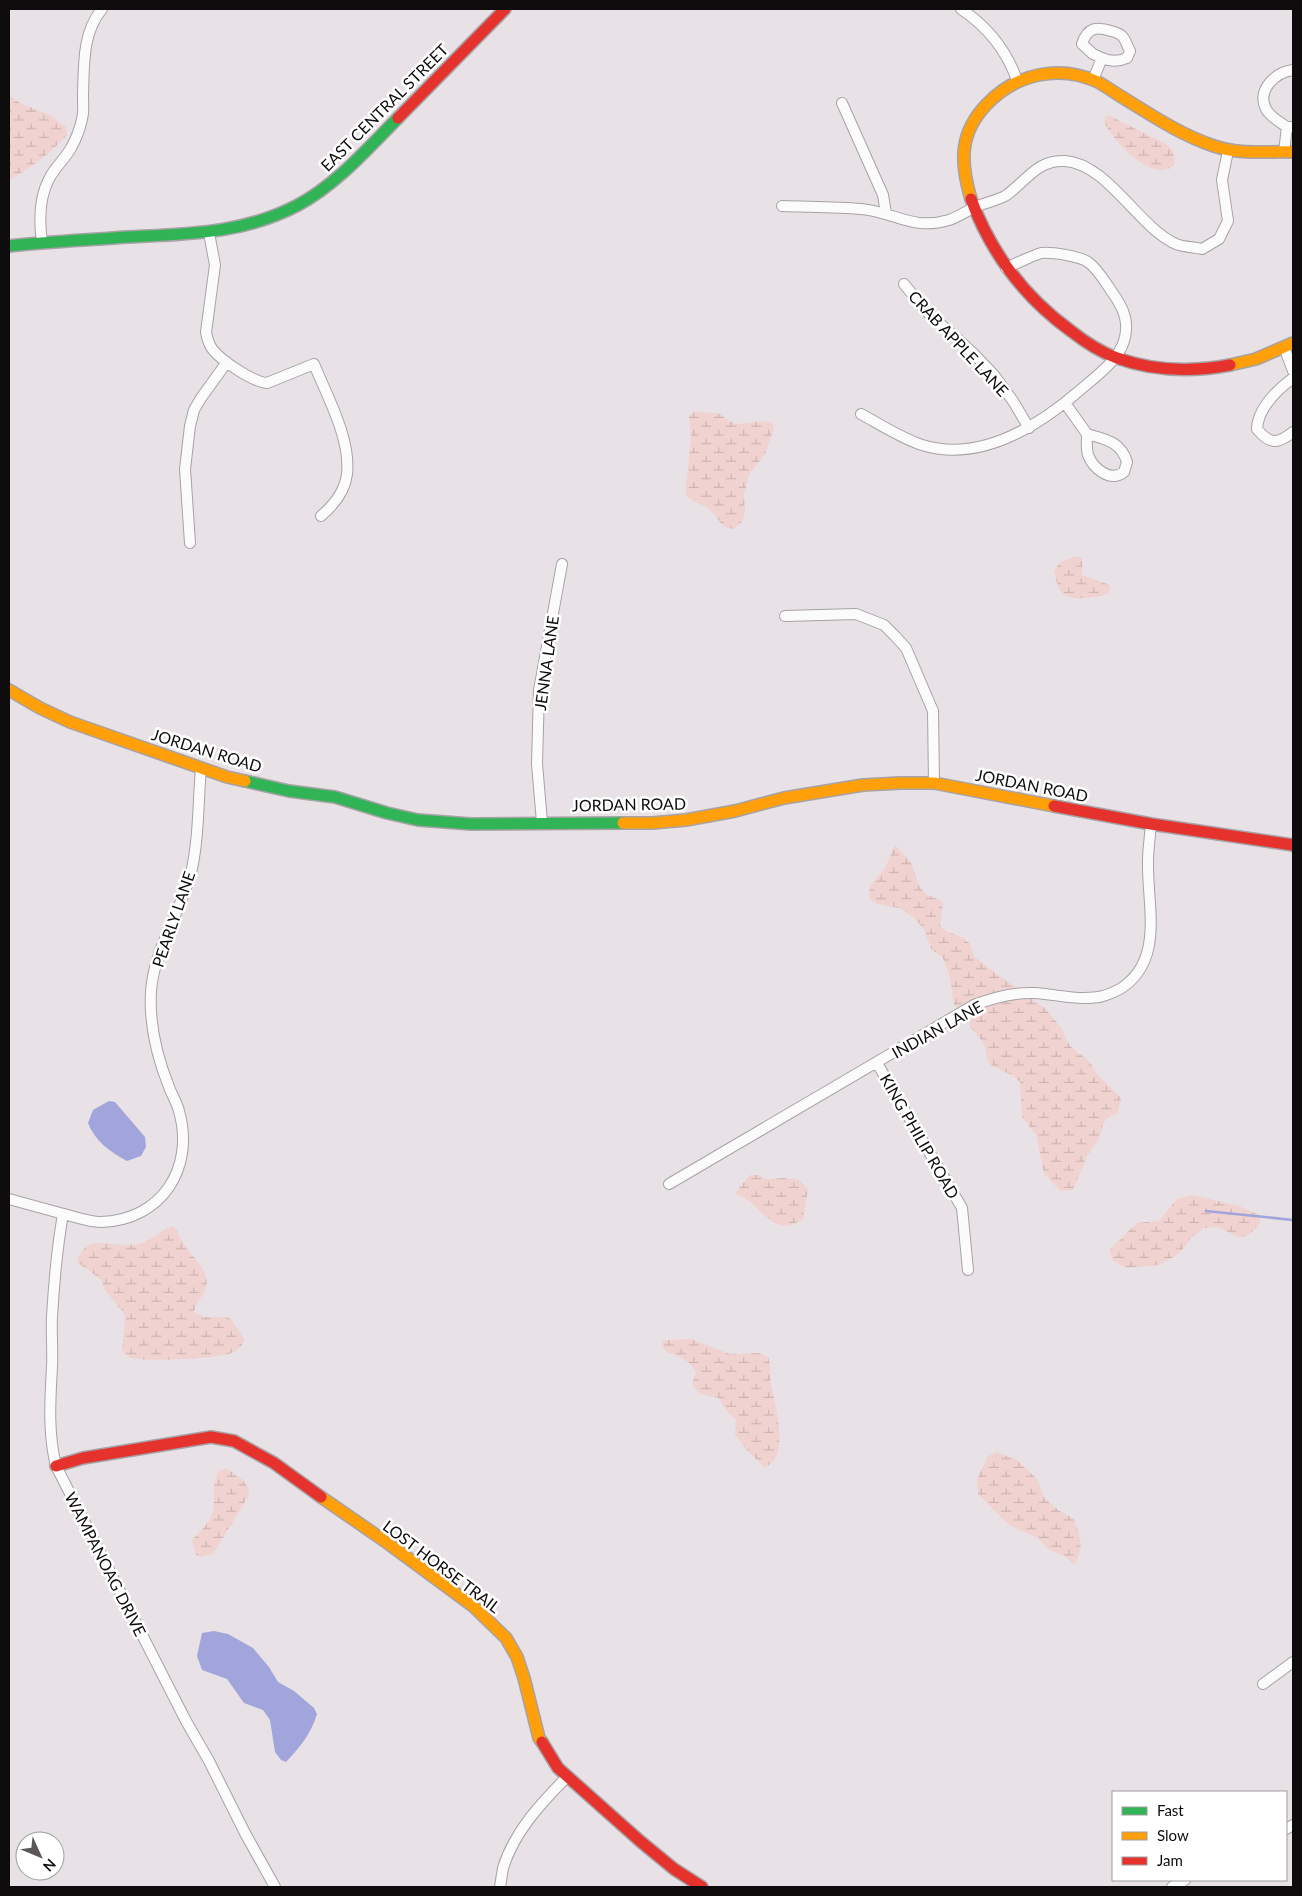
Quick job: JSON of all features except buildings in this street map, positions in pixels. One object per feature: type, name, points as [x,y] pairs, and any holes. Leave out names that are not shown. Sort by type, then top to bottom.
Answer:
[{"type":"street","points":[[42,242],[40,211],[42,197],[49,179],[71,148],[79,131],[83,116],[84,59],[88,36],[96,17],[102,9]]},
{"type":"street","name":"EAST CENTRAL STREET","points":[[9,246],[42,242],[209,233],[241,227],[269,218],[298,205],[326,188],[342,175],[505,9]]},
{"type":"street","points":[[960,9],[978,20],[998,41],[1007,54],[1017,80]]},
{"type":"street","points":[[1100,28],[1118,33],[1124,37],[1130,51],[1127,58],[1123,60],[1109,61],[1102,58],[1092,54],[1082,44],[1088,31],[1092,29],[1100,28]]},
{"type":"street","points":[[1093,80],[1102,58]]},
{"type":"street","points":[[1293,70],[1285,71],[1275,76],[1265,91],[1265,108],[1272,117],[1290,127],[1289,152],[1228,151],[1183,132],[1093,80],[1072,75],[1037,75],[1017,80],[986,104],[971,126],[966,138],[964,168],[974,207],[991,244],[1006,268],[1021,287],[1053,318],[1114,358],[1163,369],[1186,371],[1235,366],[1289,345],[1293,371]]},
{"type":"street","points":[[842,103],[883,195],[886,214]]},
{"type":"street","points":[[782,206],[863,209],[903,220],[927,224],[951,219],[974,207],[1004,196],[1040,166],[1065,161],[1086,167],[1110,186],[1152,228],[1176,244],[1202,249],[1219,239],[1228,221],[1222,180],[1228,151]]},
{"type":"street","points":[[209,233],[215,265],[206,332],[208,342],[213,350],[227,362],[259,382],[267,383],[314,364],[340,427],[346,454],[347,475],[341,493],[332,507],[321,516]]},
{"type":"street","points":[[861,414],[911,441],[937,448],[959,449],[979,447],[1002,440],[1029,428],[1065,403],[1114,358],[1121,349],[1125,339],[1125,313],[1114,294],[1089,263],[1073,255],[1040,253],[1006,268]]},
{"type":"street","name":"CRAB APPLE LANE","points":[[904,284],[926,311],[973,353],[994,376],[1013,401],[1029,428]]},
{"type":"street","points":[[190,544],[185,469],[190,426],[194,410],[227,362]]},
{"type":"street","points":[[1293,378],[1282,386],[1263,408],[1257,429],[1266,439],[1275,442],[1284,440],[1293,432]]},
{"type":"street","points":[[1065,403],[1087,434],[1088,454],[1097,467],[1110,476],[1117,476],[1124,472],[1127,466],[1126,459],[1118,446],[1106,439],[1087,434]]},
{"type":"street","name":"JENNA LANE","points":[[542,822],[537,764],[539,690],[562,564]]},
{"type":"street","points":[[786,616],[856,614],[884,625],[906,648],[933,711],[934,783]]},
{"type":"street","name":"JORDAN ROAD","points":[[9,690],[40,708],[70,722],[227,777],[288,791],[335,797],[407,818],[471,824],[542,822],[648,823],[686,820],[735,811],[784,798],[864,785],[934,783],[1151,824],[1293,845]]},
{"type":"street","name":"PEARLY LANE","points":[[9,1199],[99,1222],[118,1220],[141,1212],[151,1206],[168,1189],[181,1161],[184,1150],[183,1129],[179,1109],[169,1089],[154,1040],[150,997],[159,954],[184,894],[190,873],[201,768]]},
{"type":"street","name":"INDIAN LANE","points":[[669,1184],[974,1005],[993,998],[1033,993],[1084,998],[1106,996],[1126,984],[1145,960],[1148,951],[1151,928],[1148,863],[1151,824]]},
{"type":"street","name":"KING PHILIP ROAD","points":[[877,1063],[962,1208],[968,1270]]},
{"type":"street","name":"WAMPANOAG DRIVE","points":[[64,1214],[54,1275],[49,1422],[51,1446],[56,1466],[186,1721],[275,1887]]},
{"type":"street","name":"LOST HORSE TRAIL","points":[[56,1466],[84,1458],[211,1437],[234,1441],[263,1456],[389,1544],[473,1606],[506,1638],[524,1678],[539,1738],[558,1768],[674,1868],[702,1887]]},
{"type":"street","points":[[1263,1684],[1293,1662]]},
{"type":"street","points":[[500,1887],[503,1870],[516,1838],[534,1813],[567,1777]]},
{"type":"street","points":[[1172,1887],[1183,1881]]},
{"type":"green space","points":[[9,95],[20,103],[50,115],[66,127],[67,135],[40,160],[9,180]]},
{"type":"green space","points":[[1108,115],[1166,144],[1173,150],[1175,164],[1166,169],[1156,169],[1135,158],[1116,140],[1109,130],[1104,122]]},
{"type":"green space","points":[[695,411],[721,414],[729,421],[737,424],[769,421],[773,424],[774,428],[765,454],[749,475],[744,494],[745,512],[742,522],[734,529],[725,527],[710,510],[687,497],[686,487],[691,436],[689,416]]},
{"type":"green space","points":[[1077,556],[1082,558],[1082,575],[1110,585],[1109,593],[1097,597],[1071,598],[1063,593],[1057,584],[1054,571],[1060,562]]},
{"type":"green space","points":[[895,845],[911,862],[919,886],[926,894],[943,902],[940,925],[944,930],[964,938],[970,944],[974,956],[1046,1009],[1062,1029],[1070,1046],[1090,1062],[1096,1073],[1121,1098],[1118,1113],[1106,1119],[1099,1139],[1088,1154],[1073,1190],[1060,1191],[1044,1173],[1036,1135],[1022,1117],[1020,1082],[1012,1075],[994,1067],[988,1062],[984,1043],[970,1027],[968,1015],[954,1005],[950,978],[943,958],[931,949],[924,929],[912,916],[899,908],[877,904],[869,898],[870,887],[885,868]]},
{"type":"green space","points":[[750,1175],[758,1175],[767,1179],[785,1178],[799,1180],[808,1189],[803,1219],[785,1226],[778,1224],[771,1221],[746,1199],[736,1194]]},
{"type":"green space","points":[[1193,1195],[1239,1206],[1257,1214],[1261,1222],[1250,1234],[1240,1238],[1218,1227],[1204,1228],[1191,1238],[1180,1253],[1160,1265],[1126,1268],[1112,1260],[1110,1249],[1137,1223],[1159,1221],[1177,1199]]},
{"type":"green space","points":[[174,1226],[186,1247],[202,1267],[206,1277],[205,1290],[196,1304],[194,1312],[204,1317],[227,1317],[232,1320],[244,1339],[242,1346],[236,1351],[217,1356],[185,1359],[152,1360],[131,1358],[122,1351],[125,1318],[123,1312],[104,1289],[102,1281],[78,1263],[79,1256],[83,1250],[94,1243],[125,1245],[142,1243]]},
{"type":"green space","points":[[691,1339],[730,1354],[759,1353],[768,1357],[778,1417],[779,1443],[777,1454],[772,1462],[764,1467],[746,1449],[735,1434],[736,1420],[725,1409],[719,1398],[700,1394],[692,1384],[696,1373],[693,1368],[684,1359],[666,1352],[662,1345],[663,1341],[667,1340]]},
{"type":"green space","points":[[997,1452],[1017,1460],[1037,1479],[1044,1497],[1058,1510],[1074,1519],[1080,1537],[1080,1547],[1074,1565],[1065,1556],[1049,1550],[1038,1538],[1009,1525],[978,1494],[977,1479],[988,1456]]},
{"type":"green space","points":[[226,1468],[242,1479],[249,1489],[248,1497],[213,1554],[202,1557],[196,1555],[192,1540],[206,1525],[212,1515],[216,1478],[218,1472]]},
{"type":"water","points":[[109,1101],[115,1102],[145,1137],[146,1147],[141,1156],[127,1161],[104,1145],[91,1129],[88,1123],[93,1110]]},
{"type":"water","points":[[214,1631],[228,1634],[253,1648],[269,1667],[278,1682],[294,1691],[314,1708],[317,1714],[312,1728],[286,1762],[281,1760],[275,1752],[270,1720],[263,1710],[244,1703],[227,1679],[202,1670],[197,1656],[202,1633]]},
{"type":"waterway","points":[[1206,1211],[1293,1220]]},
{"type":"traffic: fast","points":[[9,246],[214,231],[257,222],[298,205],[326,187],[398,118]]},
{"type":"traffic: fast","points":[[245,781],[289,791],[335,797],[387,813],[418,820],[471,824],[623,823]]},
{"type":"traffic: slow","points":[[971,199],[964,160],[964,148],[971,126],[987,104],[998,94],[1011,85],[1039,75],[1053,73],[1068,74],[1098,82],[1177,130],[1214,146],[1243,152],[1293,152]]},
{"type":"traffic: slow","points":[[1230,365],[1256,359],[1293,343]]},
{"type":"traffic: slow","points":[[9,690],[40,708],[70,722],[227,777],[245,781]]},
{"type":"traffic: slow","points":[[623,823],[686,820],[735,811],[784,798],[863,785],[900,783],[934,783],[1054,806]]},
{"type":"traffic: slow","points":[[321,1497],[473,1606],[506,1638],[517,1657],[539,1738],[542,1742]]},
{"type":"traffic: jam","points":[[398,118],[505,9]]},
{"type":"traffic: jam","points":[[971,199],[988,238],[1024,289],[1054,318],[1087,343],[1117,358],[1145,366],[1173,369],[1202,369],[1230,365]]},
{"type":"traffic: jam","points":[[1054,806],[1151,824],[1293,845]]},
{"type":"traffic: jam","points":[[56,1466],[83,1458],[211,1437],[234,1441],[274,1463],[321,1497]]},
{"type":"traffic: jam","points":[[542,1742],[558,1768],[640,1841],[674,1869],[702,1887]]}]
